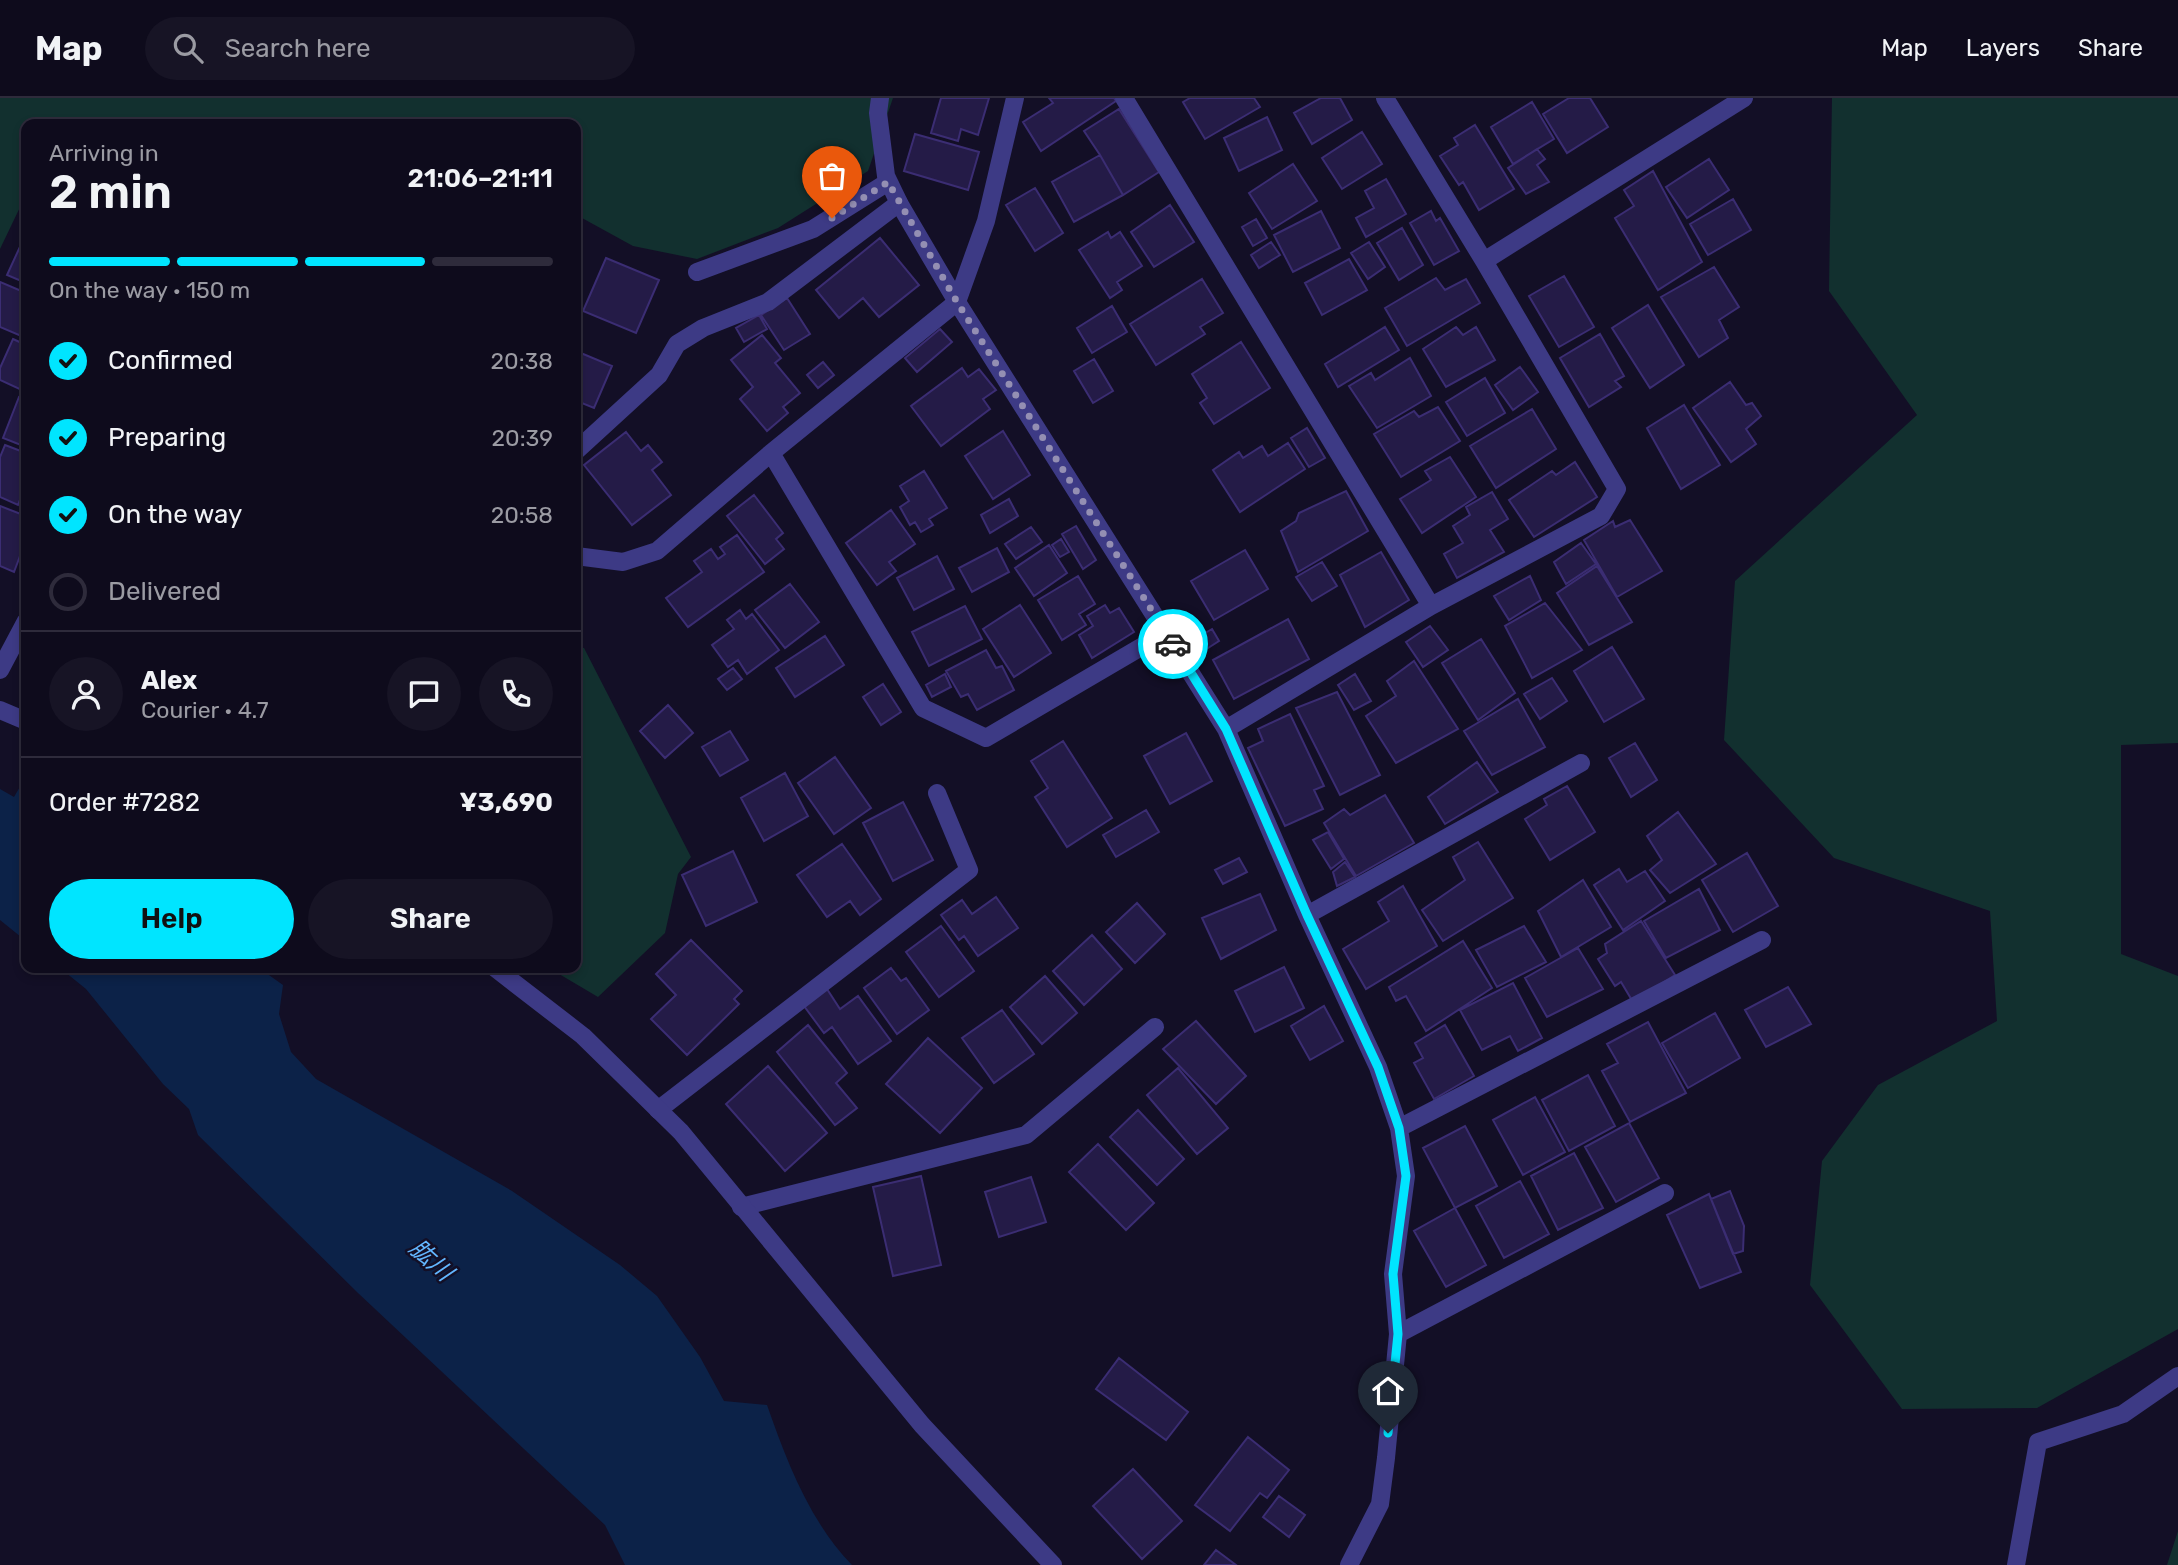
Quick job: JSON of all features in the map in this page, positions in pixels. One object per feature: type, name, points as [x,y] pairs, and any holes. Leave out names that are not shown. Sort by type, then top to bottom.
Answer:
[{"type":"street","points":[[880,98],[878,113],[886,176],[898,203],[957,302],[1226,729],[1307,915],[1378,1067],[1399,1128],[1406,1176],[1393,1274],[1398,1334],[1380,1504],[1349,1565]]},
{"type":"street","points":[[581,557],[623,562],[657,551],[771,453],[957,302],[986,221],[1015,98]]},
{"type":"street","points":[[1124,98],[1431,606]]},
{"type":"street","points":[[1226,729],[1431,606],[1601,516],[1616,489],[1484,261],[1385,98]]},
{"type":"street","points":[[1484,261],[1744,98]]},
{"type":"street","points":[[697,272],[813,229],[888,182]]},
{"type":"street","points":[[581,446],[659,375],[677,344],[703,328],[768,302],[898,203]]},
{"type":"street","points":[[771,453],[923,708],[986,737],[1165,633]]},
{"type":"street","points":[[0,670],[21,630]]},
{"type":"street","points":[[0,709],[21,718]]},
{"type":"street","points":[[1307,915],[1581,763]]},
{"type":"street","points":[[658,1110],[969,870],[937,793]]},
{"type":"street","points":[[1399,1128],[1762,940]]},
{"type":"street","points":[[501,973],[583,1036],[681,1132],[922,1425],[1053,1565]]},
{"type":"street","points":[[741,1207],[1026,1135],[1155,1027]]},
{"type":"street","points":[[1398,1334],[1665,1192]]},
{"type":"street","points":[[2016,1565],[2038,1442],[2123,1414],[2178,1376]]},
{"type":"green space","points":[[0,98],[893,98],[868,171],[778,228],[697,259],[633,246],[582,218],[581,119],[21,119],[21,205],[0,249]]},
{"type":"green space","points":[[1832,98],[2178,98],[2178,743],[2121,745],[2121,954],[2178,976],[2178,1329],[2037,1408],[1902,1409],[1810,1285],[1822,1161],[1878,1085],[1997,1021],[1990,911],[1834,858],[1724,740],[1735,581],[1917,415],[1829,291]]},
{"type":"green space","points":[[581,648],[584,648],[691,857],[678,874],[665,933],[598,997],[557,973],[581,973]]},
{"type":"green space","points":[[2178,1531],[2178,1565],[2167,1565]]},
{"type":"water","points":[[21,785],[21,937],[0,920],[0,789],[14,797]]},
{"type":"water","name":"肱川","points":[[66,973],[266,973],[283,985],[279,1014],[291,1052],[316,1079],[512,1191],[620,1265],[657,1296],[700,1357],[724,1401],[767,1405],[812,1511],[852,1565],[625,1565],[605,1525],[358,1293],[198,1135],[189,1109],[163,1084],[86,989]]},
{"type":"building","points":[[941,98],[989,98],[978,135],[961,129],[958,141],[931,133]]},
{"type":"building","points":[[1049,98],[1114,98],[1116,101],[1041,151],[1023,122],[1053,103]]},
{"type":"building","points":[[1190,98],[1254,98],[1260,107],[1205,139],[1183,102]]},
{"type":"building","points":[[1321,98],[1340,98],[1352,120],[1312,144],[1294,113]]},
{"type":"building","points":[[1569,98],[1590,98],[1608,127],[1567,153],[1543,114]]},
{"type":"building","points":[[1532,102],[1554,139],[1513,164],[1491,127]]},
{"type":"building","points":[[1119,109],[1159,172],[1123,195],[1084,131]]},
{"type":"building","points":[[1267,117],[1282,150],[1239,171],[1224,138]]},
{"type":"building","points":[[1475,125],[1514,189],[1479,210],[1463,182],[1459,185],[1440,156],[1458,145],[1454,138]]},
{"type":"building","points":[[1362,132],[1382,164],[1342,189],[1322,158]]},
{"type":"building","points":[[915,134],[979,152],[968,190],[904,171]]},
{"type":"building","points":[[1537,149],[1545,159],[1537,165],[1549,182],[1526,194],[1508,168]]},
{"type":"building","points":[[1100,155],[1123,195],[1074,222],[1052,182]]},
{"type":"building","points":[[1709,159],[1729,190],[1687,218],[1666,187]]},
{"type":"building","points":[[1293,164],[1317,201],[1272,229],[1249,193]]},
{"type":"building","points":[[1653,171],[1702,262],[1658,290],[1615,218],[1634,206],[1624,190]]},
{"type":"building","points":[[1386,179],[1406,214],[1366,237],[1356,218],[1374,208],[1365,191]]},
{"type":"building","points":[[1035,188],[1063,233],[1035,251],[1006,205]]},
{"type":"building","points":[[1733,199],[1751,230],[1708,255],[1690,224]]},
{"type":"building","points":[[1170,205],[1194,242],[1154,267],[1131,232]]},
{"type":"building","points":[[1321,211],[1340,248],[1293,272],[1274,235]]},
{"type":"building","points":[[1431,211],[1436,221],[1440,218],[1459,251],[1434,265],[1410,223]]},
{"type":"building","points":[[1256,219],[1267,238],[1253,246],[1242,227]]},
{"type":"building","points":[[1402,228],[1423,265],[1399,280],[1377,243]]},
{"type":"building","points":[[1108,232],[1111,238],[1120,232],[1142,266],[1117,282],[1122,290],[1110,298],[1079,250]]},
{"type":"building","points":[[880,238],[919,285],[879,317],[863,298],[839,318],[816,290]]},
{"type":"building","points":[[1271,242],[1280,255],[1259,268],[1251,255]]},
{"type":"building","points":[[1369,242],[1385,267],[1368,279],[1351,253]]},
{"type":"building","points":[[21,245],[21,281],[7,275]]},
{"type":"building","points":[[606,258],[659,280],[636,333],[583,311]]},
{"type":"building","points":[[1349,259],[1367,290],[1322,315],[1305,283]]},
{"type":"building","points":[[1714,267],[1739,307],[1719,320],[1728,338],[1699,357],[1661,297]]},
{"type":"building","points":[[1564,276],[1594,327],[1559,347],[1529,296]]},
{"type":"building","points":[[1436,278],[1445,290],[1466,279],[1480,303],[1407,346],[1385,308]]},
{"type":"building","points":[[1202,279],[1223,313],[1200,327],[1205,334],[1156,365],[1130,324]]},
{"type":"building","points":[[0,282],[21,291],[21,336],[0,327]]},
{"type":"building","points":[[787,298],[810,334],[784,350],[761,315]]},
{"type":"building","points":[[1648,305],[1684,365],[1650,388],[1612,328]]},
{"type":"building","points":[[1112,306],[1127,332],[1092,353],[1077,328]]},
{"type":"building","points":[[759,315],[767,329],[744,342],[736,328]]},
{"type":"building","points":[[1385,327],[1399,350],[1338,387],[1325,364]]},
{"type":"building","points":[[1456,327],[1463,335],[1476,327],[1495,360],[1446,387],[1423,349]]},
{"type":"building","points":[[940,329],[952,342],[917,372],[905,358]]},
{"type":"building","points":[[1600,334],[1624,376],[1615,381],[1621,387],[1589,407],[1560,358]]},
{"type":"building","points":[[762,335],[781,358],[775,363],[800,393],[783,407],[788,413],[767,431],[740,399],[753,387],[731,360]]},
{"type":"building","points":[[13,339],[21,343],[21,390],[0,380],[0,368]]},
{"type":"building","points":[[1241,342],[1270,388],[1214,424],[1200,403],[1207,398],[1192,374]]},
{"type":"building","points":[[581,353],[612,366],[594,408],[582,403],[581,406]]},
{"type":"building","points":[[1410,358],[1431,396],[1377,428],[1349,386],[1371,373],[1375,380]]},
{"type":"building","points":[[1094,359],[1113,391],[1093,403],[1074,371]]},
{"type":"building","points":[[823,362],[834,375],[818,388],[807,375]]},
{"type":"building","points":[[1520,367],[1538,392],[1513,410],[1495,385]]},
{"type":"building","points":[[962,368],[968,377],[979,369],[996,390],[983,399],[990,409],[941,446],[911,406]]},
{"type":"building","points":[[1485,378],[1505,413],[1467,436],[1446,402]]},
{"type":"building","points":[[1730,382],[1746,405],[1752,403],[1761,416],[1746,429],[1756,444],[1731,462],[1693,408]]},
{"type":"building","points":[[19,397],[21,445],[3,438]]},
{"type":"building","points":[[1684,405],[1720,465],[1681,489],[1647,428]]},
{"type":"building","points":[[1438,407],[1460,441],[1401,477],[1374,434],[1414,411],[1419,417]]},
{"type":"building","points":[[1532,409],[1556,449],[1496,488],[1470,446]]},
{"type":"building","points":[[1307,428],[1325,458],[1309,467],[1291,438]]},
{"type":"building","points":[[1003,431],[1030,475],[993,499],[965,456]]},
{"type":"building","points":[[626,432],[641,451],[648,445],[662,462],[652,470],[671,495],[632,525],[584,465]]},
{"type":"building","points":[[1288,443],[1305,469],[1240,512],[1213,470],[1239,452],[1243,458],[1262,446],[1268,456]]},
{"type":"building","points":[[5,445],[21,451],[21,497],[18,505],[0,497],[0,457]]},
{"type":"building","points":[[1450,457],[1476,497],[1422,533],[1400,499],[1431,480],[1425,471]]},
{"type":"building","points":[[1575,462],[1597,497],[1534,537],[1509,500],[1552,471],[1556,475]]},
{"type":"building","points":[[924,471],[947,508],[929,519],[933,525],[921,532],[915,522],[910,525],[900,507],[909,501],[900,486]]},
{"type":"building","points":[[1346,491],[1368,531],[1298,572],[1281,531],[1296,521],[1299,513]]},
{"type":"building","points":[[1492,492],[1508,519],[1490,530],[1504,552],[1457,578],[1444,554],[1463,543],[1453,526],[1470,515],[1466,507]]},
{"type":"building","points":[[754,495],[783,533],[776,539],[784,549],[765,564],[727,516]]},
{"type":"building","points":[[1009,499],[1018,516],[990,533],[981,515]]},
{"type":"building","points":[[0,506],[21,514],[21,553],[14,572],[0,566]]},
{"type":"building","points":[[891,510],[915,544],[889,562],[896,571],[877,585],[846,543]]},
{"type":"building","points":[[1630,520],[1662,571],[1617,597],[1584,540],[1613,521],[1615,527]]},
{"type":"building","points":[[1076,526],[1096,560],[1083,569],[1062,534]]},
{"type":"building","points":[[1031,527],[1042,542],[1016,559],[1005,544]]},
{"type":"building","points":[[737,535],[764,572],[688,627],[666,598],[702,572],[694,561],[711,549],[718,559],[725,554],[720,547]]},
{"type":"building","points":[[1061,539],[1069,552],[1060,557],[1052,545]]},
{"type":"building","points":[[1581,543],[1596,564],[1566,584],[1554,562]]},
{"type":"building","points":[[1049,545],[1067,573],[1034,596],[1015,568]]},
{"type":"building","points":[[997,548],[1009,572],[972,592],[959,568]]},
{"type":"building","points":[[1245,550],[1268,589],[1214,620],[1191,581]]},
{"type":"building","points":[[1381,552],[1409,600],[1365,627],[1340,575]]},
{"type":"building","points":[[937,556],[954,589],[914,610],[897,578]]},
{"type":"building","points":[[1322,562],[1337,586],[1312,601],[1296,577]]},
{"type":"building","points":[[1597,566],[1632,622],[1589,645],[1557,593]]},
{"type":"building","points":[[1078,576],[1095,604],[1079,614],[1086,625],[1062,640],[1038,600]]},
{"type":"building","points":[[1530,576],[1541,600],[1509,620],[1494,596]]},
{"type":"building","points":[[790,584],[819,622],[785,648],[755,610]]},
{"type":"building","points":[[1545,603],[1582,650],[1532,678],[1505,626]]},
{"type":"building","points":[[1020,605],[1051,653],[1014,677],[983,629]]},
{"type":"building","points":[[1105,605],[1110,613],[1119,608],[1134,632],[1092,658],[1079,635],[1093,626],[1087,616]]},
{"type":"building","points":[[965,606],[982,639],[929,666],[912,632]]},
{"type":"building","points":[[740,610],[746,619],[752,614],[779,650],[747,674],[738,660],[728,667],[712,645],[734,629],[727,620]]},
{"type":"building","points":[[1288,619],[1309,659],[1234,699],[1213,660]]},
{"type":"building","points":[[1430,626],[1448,650],[1423,667],[1406,642]]},
{"type":"building","points":[[1212,629],[1219,641],[1197,655],[1190,642]]},
{"type":"building","points":[[825,636],[844,665],[795,697],[776,668]]},
{"type":"building","points":[[1481,639],[1515,693],[1478,720],[1442,663]]},
{"type":"building","points":[[1612,647],[1644,699],[1604,722],[1574,671]]},
{"type":"building","points":[[986,650],[996,668],[1002,666],[1014,690],[977,710],[968,694],[961,697],[946,671]]},
{"type":"building","points":[[1414,661],[1458,729],[1396,763],[1366,716],[1396,696],[1387,681]]},
{"type":"building","points":[[733,668],[742,679],[727,690],[718,679]]},
{"type":"building","points":[[945,674],[951,687],[932,697],[926,685]]},
{"type":"building","points":[[1355,674],[1371,701],[1354,710],[1338,685]]},
{"type":"building","points":[[1552,678],[1567,701],[1540,719],[1524,694]]},
{"type":"building","points":[[883,684],[901,712],[881,725],[863,697]]},
{"type":"building","points":[[1337,692],[1380,775],[1340,795],[1296,708]]},
{"type":"building","points":[[1518,699],[1545,747],[1492,775],[1464,731]]},
{"type":"building","points":[[668,705],[693,733],[665,758],[640,731]]},
{"type":"building","points":[[1290,714],[1324,786],[1314,790],[1323,809],[1285,826],[1248,748],[1263,741],[1258,729]]},
{"type":"building","points":[[730,731],[748,760],[720,776],[702,747]]},
{"type":"building","points":[[1186,733],[1212,781],[1170,804],[1144,756]]},
{"type":"building","points":[[1063,741],[1112,818],[1067,847],[1035,797],[1048,788],[1031,761]]},
{"type":"building","points":[[1635,743],[1657,780],[1631,797],[1609,758]]},
{"type":"building","points":[[835,757],[871,808],[834,834],[798,783]]},
{"type":"building","points":[[1477,762],[1498,792],[1445,824],[1428,797]]},
{"type":"building","points":[[785,773],[808,816],[764,841],[741,798]]},
{"type":"building","points":[[1567,786],[1595,832],[1550,860],[1525,819],[1547,805],[1544,799]]},
{"type":"building","points":[[1385,795],[1414,843],[1356,876],[1324,823],[1344,809],[1350,815]]},
{"type":"building","points":[[903,802],[933,860],[893,881],[863,823]]},
{"type":"building","points":[[1146,810],[1159,832],[1116,857],[1103,835]]},
{"type":"building","points":[[1678,812],[1716,864],[1670,893],[1650,870],[1662,860],[1647,836]]},
{"type":"building","points":[[1328,832],[1344,859],[1331,869],[1313,840]]},
{"type":"building","points":[[1478,842],[1513,898],[1443,941],[1422,910],[1465,880],[1453,857]]},
{"type":"building","points":[[842,844],[881,899],[860,915],[850,901],[827,917],[797,875]]},
{"type":"building","points":[[733,851],[757,902],[706,926],[682,875]]},
{"type":"building","points":[[1747,853],[1778,906],[1733,932],[1702,880]]},
{"type":"building","points":[[1239,858],[1247,872],[1223,884],[1215,870]]},
{"type":"building","points":[[1345,862],[1355,877],[1337,886],[1333,872]]},
{"type":"building","points":[[1619,869],[1627,882],[1645,871],[1665,901],[1623,930],[1594,885]]},
{"type":"building","points":[[1583,880],[1611,927],[1561,957],[1538,911]]},
{"type":"building","points":[[1403,886],[1437,946],[1366,989],[1343,949],[1389,921],[1378,902]]},
{"type":"building","points":[[1699,889],[1720,930],[1666,958],[1644,921]]},
{"type":"building","points":[[1260,894],[1276,930],[1221,959],[1202,918]]},
{"type":"building","points":[[996,897],[1018,928],[978,956],[964,936],[959,940],[941,915],[962,900],[972,914]]},
{"type":"building","points":[[1137,903],[1165,934],[1135,963],[1106,932]]},
{"type":"building","points":[[1641,921],[1675,975],[1633,1002],[1621,982],[1615,986],[1598,959],[1607,953],[1605,944]]},
{"type":"building","points":[[941,926],[974,971],[939,997],[906,952]]},
{"type":"building","points":[[1524,926],[1546,962],[1497,987],[1476,950]]},
{"type":"building","points":[[1092,935],[1122,969],[1084,1005],[1053,971]]},
{"type":"building","points":[[691,940],[742,991],[734,999],[739,1004],[687,1055],[651,1019],[676,995],[656,974]]},
{"type":"building","points":[[1463,941],[1492,988],[1426,1031],[1406,996],[1396,1001],[1389,987]]},
{"type":"building","points":[[1578,948],[1603,989],[1547,1017],[1525,978]]},
{"type":"building","points":[[1284,967],[1304,1008],[1255,1032],[1235,991]]},
{"type":"building","points":[[891,968],[901,981],[906,978],[929,1010],[897,1034],[864,988]]},
{"type":"building","points":[[1045,976],[1077,1013],[1042,1044],[1010,1007]]},
{"type":"building","points":[[1513,983],[1542,1038],[1518,1051],[1510,1036],[1482,1050],[1460,1010]]},
{"type":"building","points":[[1788,987],[1811,1024],[1766,1047],[1745,1010]]},
{"type":"building","points":[[827,989],[840,1009],[858,996],[891,1041],[858,1064],[832,1027],[824,1033],[804,1006]]},
{"type":"building","points":[[1324,1006],[1343,1041],[1310,1060],[1291,1026]]},
{"type":"building","points":[[1002,1010],[1034,1054],[994,1083],[962,1038]]},
{"type":"building","points":[[1715,1013],[1740,1058],[1688,1088],[1662,1043]]},
{"type":"building","points":[[1196,1021],[1246,1076],[1216,1104],[1163,1049]]},
{"type":"building","points":[[1648,1022],[1686,1093],[1630,1122],[1602,1071],[1618,1063],[1607,1044]]},
{"type":"building","points":[[808,1025],[847,1073],[836,1083],[857,1108],[835,1125],[777,1052]]},
{"type":"building","points":[[1445,1025],[1474,1076],[1434,1099],[1414,1063],[1423,1058],[1415,1043]]},
{"type":"building","points":[[928,1038],[982,1088],[940,1133],[886,1084]]},
{"type":"building","points":[[768,1066],[827,1133],[785,1171],[726,1104]]},
{"type":"building","points":[[1178,1068],[1228,1128],[1197,1154],[1147,1095]]},
{"type":"building","points":[[1588,1075],[1615,1126],[1569,1151],[1542,1100]]},
{"type":"building","points":[[1535,1097],[1565,1152],[1523,1175],[1493,1120]]},
{"type":"building","points":[[1138,1110],[1184,1159],[1157,1185],[1110,1137]]},
{"type":"building","points":[[1629,1123],[1659,1178],[1616,1202],[1585,1147]]},
{"type":"building","points":[[1465,1126],[1497,1186],[1455,1208],[1423,1148]]},
{"type":"building","points":[[1098,1144],[1154,1203],[1126,1230],[1069,1172]]},
{"type":"building","points":[[1574,1153],[1603,1208],[1558,1230],[1531,1176]]},
{"type":"building","points":[[921,1176],[941,1265],[893,1276],[873,1187]]},
{"type":"building","points":[[1031,1177],[1046,1222],[999,1237],[985,1192]]},
{"type":"building","points":[[1520,1181],[1549,1234],[1504,1258],[1476,1206]]},
{"type":"building","points":[[1730,1191],[1744,1226],[1743,1251],[1733,1254],[1711,1199]]},
{"type":"building","points":[[1709,1194],[1741,1272],[1700,1288],[1667,1215]]},
{"type":"building","points":[[1455,1208],[1486,1265],[1446,1287],[1414,1231]]},
{"type":"building","points":[[1119,1358],[1188,1412],[1166,1440],[1096,1389]]},
{"type":"building","points":[[1248,1437],[1289,1470],[1267,1498],[1260,1493],[1230,1531],[1195,1505]]},
{"type":"building","points":[[1133,1469],[1182,1521],[1142,1559],[1093,1506]]},
{"type":"building","points":[[1279,1496],[1305,1515],[1289,1537],[1263,1517]]},
{"type":"building","points":[[1216,1550],[1236,1565],[1204,1565]]},
{"type":"way so far","points":[[832,218],[888,182],[957,302],[1173,644]]},
{"type":"route","points":[[1173,644],[1226,729],[1307,915],[1378,1067],[1399,1128],[1406,1176],[1393,1274],[1398,1334],[1388,1433]]}]
